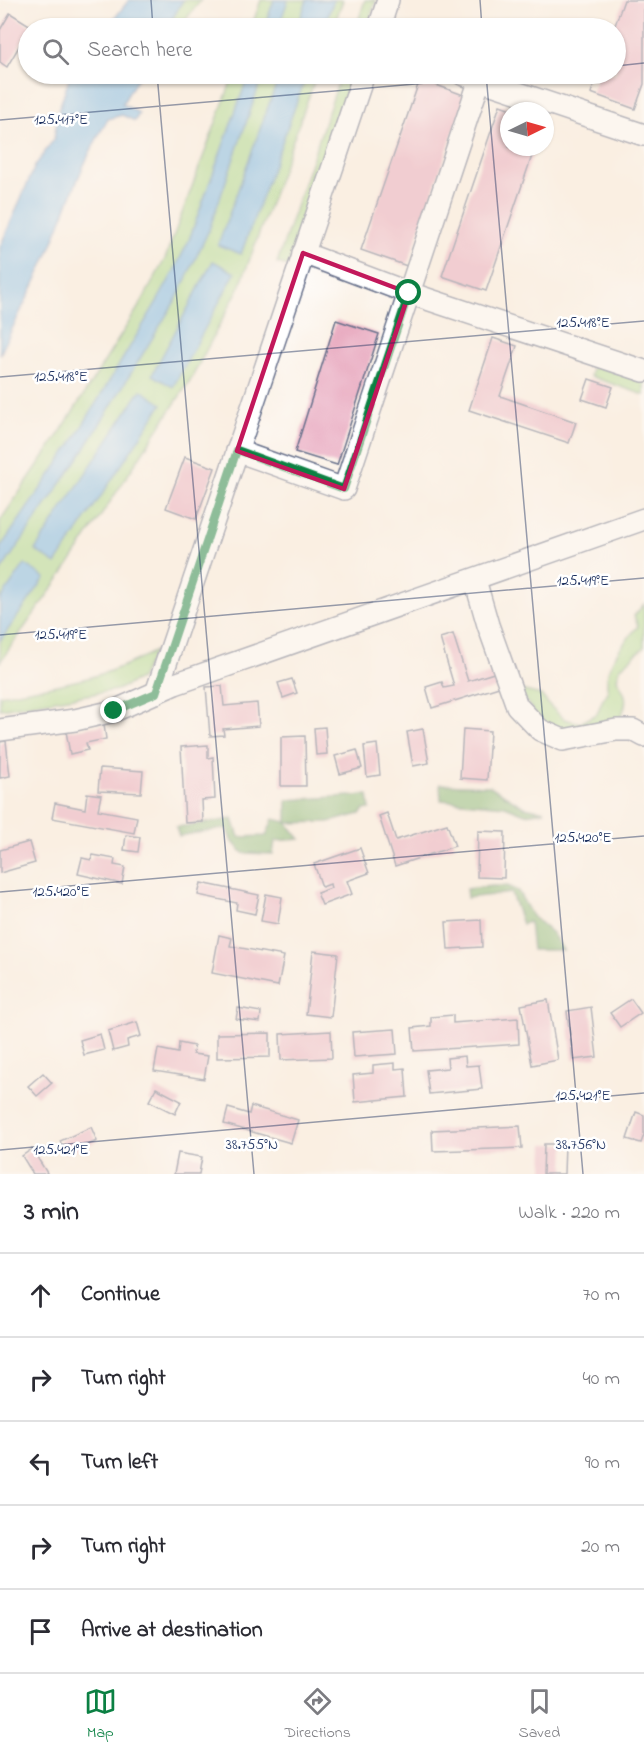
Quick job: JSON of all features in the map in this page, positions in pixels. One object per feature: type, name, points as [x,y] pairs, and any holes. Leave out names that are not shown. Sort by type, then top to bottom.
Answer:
[{"type":"street","points":[[382,18],[388,0]]},
{"type":"street","points":[[156,693],[361,84]]},
{"type":"street","points":[[237,450],[344,489],[409,293],[469,84]]},
{"type":"street","points":[[495,84],[644,134]]},
{"type":"street","points":[[303,253],[409,293],[644,371]]},
{"type":"street","points":[[0,730],[75,720],[114,711],[175,684],[644,519]]},
{"type":"street","points":[[475,580],[517,706],[540,730],[563,740],[616,730],[633,730],[644,736]]},
{"type":"highlighted area","points":[[303,253],[409,293],[344,489],[237,451]]},
{"type":"green space","points":[[183,0],[201,0],[187,18],[173,18]]},
{"type":"green space","points":[[261,0],[343,0],[337,18],[255,18]]},
{"type":"green space","points":[[365,0],[376,0],[370,18],[359,18]]},
{"type":"green space","points":[[230,84],[313,84],[240,286],[191,379],[66,569],[0,662],[0,521],[61,431],[141,303],[165,259]]},
{"type":"green space","points":[[338,84],[349,84],[288,266],[277,263]]},
{"type":"green space","points":[[593,365],[644,382],[644,395],[590,376]]},
{"type":"green space","points":[[644,604],[644,647],[620,668],[617,679],[625,697],[621,717],[583,730],[562,731],[545,725],[517,689],[541,695],[564,719],[580,723],[597,714],[608,692],[610,665],[638,626],[634,616]]},
{"type":"green space","points":[[155,651],[140,679],[117,690],[0,709],[0,695],[98,675],[136,661]]},
{"type":"green space","points":[[440,784],[490,786],[524,807],[545,811],[525,814],[505,806],[441,800]]},
{"type":"green space","points":[[368,795],[370,809],[360,814],[329,822],[287,823],[300,839],[275,841],[273,854],[243,853],[231,840],[227,828],[179,836],[176,827],[233,819],[239,837],[266,836],[273,819],[287,822],[287,800]]},
{"type":"green space","points":[[507,886],[518,891],[532,916],[552,933],[563,950],[532,950],[529,922],[522,924],[511,893],[467,898],[466,889]]},
{"type":"water","points":[[129,0],[183,0],[173,18],[115,18]]},
{"type":"water","points":[[274,0],[288,0],[282,18],[268,18]]},
{"type":"water","points":[[307,0],[334,0],[327,18],[301,18]]},
{"type":"water","points":[[67,84],[134,84],[122,104],[139,113],[135,121],[122,115],[108,119],[83,168],[48,254],[0,355],[0,247],[35,166],[54,139],[59,109]]},
{"type":"water","points":[[245,84],[260,84],[209,230],[177,298],[84,450],[0,572],[0,548],[71,445],[158,300],[189,240]]},
{"type":"water","points":[[276,84],[303,84],[241,254],[218,245]]},
{"type":"water","points":[[213,261],[235,273],[173,387],[152,375]]},
{"type":"water","points":[[141,390],[162,404],[56,564],[35,550]]},
{"type":"water","points":[[25,564],[45,578],[0,641],[0,600]]},
{"type":"building","points":[[624,0],[644,0],[644,84],[635,109],[591,93],[594,84],[626,84],[626,18],[618,18]]},
{"type":"building","points":[[10,13],[18,18],[18,48],[7,67],[0,62],[0,30]]},
{"type":"building","points":[[418,84],[434,84],[466,96],[407,266],[361,250]]},
{"type":"building","points":[[500,105],[500,156],[532,156],[486,291],[442,276]]},
{"type":"building","points":[[336,320],[379,334],[337,465],[295,452]]},
{"type":"building","points":[[493,338],[517,346],[500,396],[576,422],[569,443],[469,410]]},
{"type":"building","points":[[589,379],[613,387],[606,407],[582,399]]},
{"type":"building","points":[[185,457],[215,468],[196,519],[166,508]]},
{"type":"building","points":[[453,634],[468,681],[494,673],[499,687],[432,708],[426,687],[442,682],[444,688],[454,686],[440,638]]},
{"type":"building","points":[[292,679],[297,693],[283,698],[278,683]]},
{"type":"building","points":[[222,686],[224,706],[257,703],[259,726],[223,729],[224,735],[210,736],[206,687]]},
{"type":"building","points":[[104,725],[106,739],[86,743],[88,750],[70,754],[66,731]]},
{"type":"building","points":[[325,727],[327,754],[316,755],[314,728]]},
{"type":"building","points":[[423,729],[429,763],[413,766],[407,732]]},
{"type":"building","points":[[463,729],[490,731],[487,780],[460,778]]},
{"type":"building","points":[[305,736],[306,786],[281,786],[281,737]]},
{"type":"building","points":[[6,741],[10,776],[0,778],[0,742]]},
{"type":"building","points":[[377,744],[380,775],[367,777],[364,746]]},
{"type":"building","points":[[208,745],[208,758],[213,757],[215,799],[202,800],[203,822],[185,823],[181,747]]},
{"type":"building","points":[[357,750],[362,768],[340,774],[335,756]]},
{"type":"building","points":[[100,768],[143,771],[141,793],[98,791]]},
{"type":"building","points":[[87,793],[101,795],[98,810],[137,817],[134,833],[52,818],[55,803],[85,809]]},
{"type":"building","points":[[387,813],[396,840],[447,824],[455,846],[395,866],[379,816]]},
{"type":"building","points":[[478,831],[505,832],[504,878],[477,877]]},
{"type":"building","points":[[126,835],[140,837],[138,852],[124,850]]},
{"type":"building","points":[[29,842],[35,863],[0,873],[0,850]]},
{"type":"building","points":[[360,848],[369,873],[347,881],[352,894],[322,905],[317,893],[331,888],[330,884],[322,887],[314,864]]},
{"type":"building","points":[[93,855],[115,859],[114,865],[125,867],[122,884],[78,874],[82,858],[91,860]]},
{"type":"building","points":[[201,883],[259,895],[255,914],[236,910],[237,903],[198,895]]},
{"type":"building","points":[[266,894],[282,897],[278,924],[261,921]]},
{"type":"building","points":[[481,920],[482,947],[448,949],[446,922]]},
{"type":"building","points":[[219,935],[232,938],[230,946],[284,956],[278,986],[212,973]]},
{"type":"building","points":[[313,951],[338,954],[331,1017],[306,1014]]},
{"type":"building","points":[[631,999],[641,1013],[620,1027],[610,1013]]},
{"type":"building","points":[[548,1000],[558,1060],[532,1065],[521,1005]]},
{"type":"building","points":[[591,1007],[597,1057],[573,1060],[567,1011]]},
{"type":"building","points":[[238,1008],[261,1012],[260,1022],[236,1019]]},
{"type":"building","points":[[453,1015],[453,1023],[518,1018],[519,1044],[414,1051],[412,1028],[431,1026],[431,1017]]},
{"type":"building","points":[[137,1022],[141,1036],[127,1040],[128,1047],[113,1051],[108,1031]]},
{"type":"building","points":[[395,1029],[397,1054],[354,1057],[352,1032]]},
{"type":"building","points":[[331,1031],[332,1058],[281,1060],[280,1034]]},
{"type":"building","points":[[270,1033],[270,1057],[217,1058],[217,1034]]},
{"type":"building","points":[[100,1034],[104,1050],[84,1055],[80,1040]]},
{"type":"building","points":[[179,1043],[194,1046],[193,1054],[208,1056],[204,1079],[154,1071],[158,1049],[178,1053]]},
{"type":"building","points":[[465,1056],[466,1066],[479,1065],[482,1089],[429,1094],[426,1070],[448,1068],[447,1058]]},
{"type":"building","points":[[395,1063],[395,1069],[405,1068],[407,1097],[355,1102],[353,1075],[373,1073],[373,1065]]},
{"type":"building","points":[[43,1073],[52,1083],[37,1096],[28,1086]]},
{"type":"building","points":[[156,1088],[181,1101],[175,1114],[149,1101]]},
{"type":"building","points":[[251,1106],[298,1120],[291,1143],[224,1124],[228,1108],[249,1114]]},
{"type":"building","points":[[636,1112],[644,1115],[644,1135],[641,1143],[627,1139]]},
{"type":"building","points":[[520,1126],[522,1148],[433,1151],[432,1130]]},
{"type":"building","points":[[91,1127],[97,1141],[66,1154],[60,1141]]},
{"type":"building","points":[[544,1144],[565,1144],[564,1174],[543,1174]]},
{"type":"building","points":[[32,1149],[47,1173],[33,1174],[22,1156]]},
{"type":"building","points":[[178,1153],[202,1157],[199,1174],[174,1174]]},
{"type":"route","points":[[114,711],[156,693],[237,450],[344,489],[409,293]]}]
